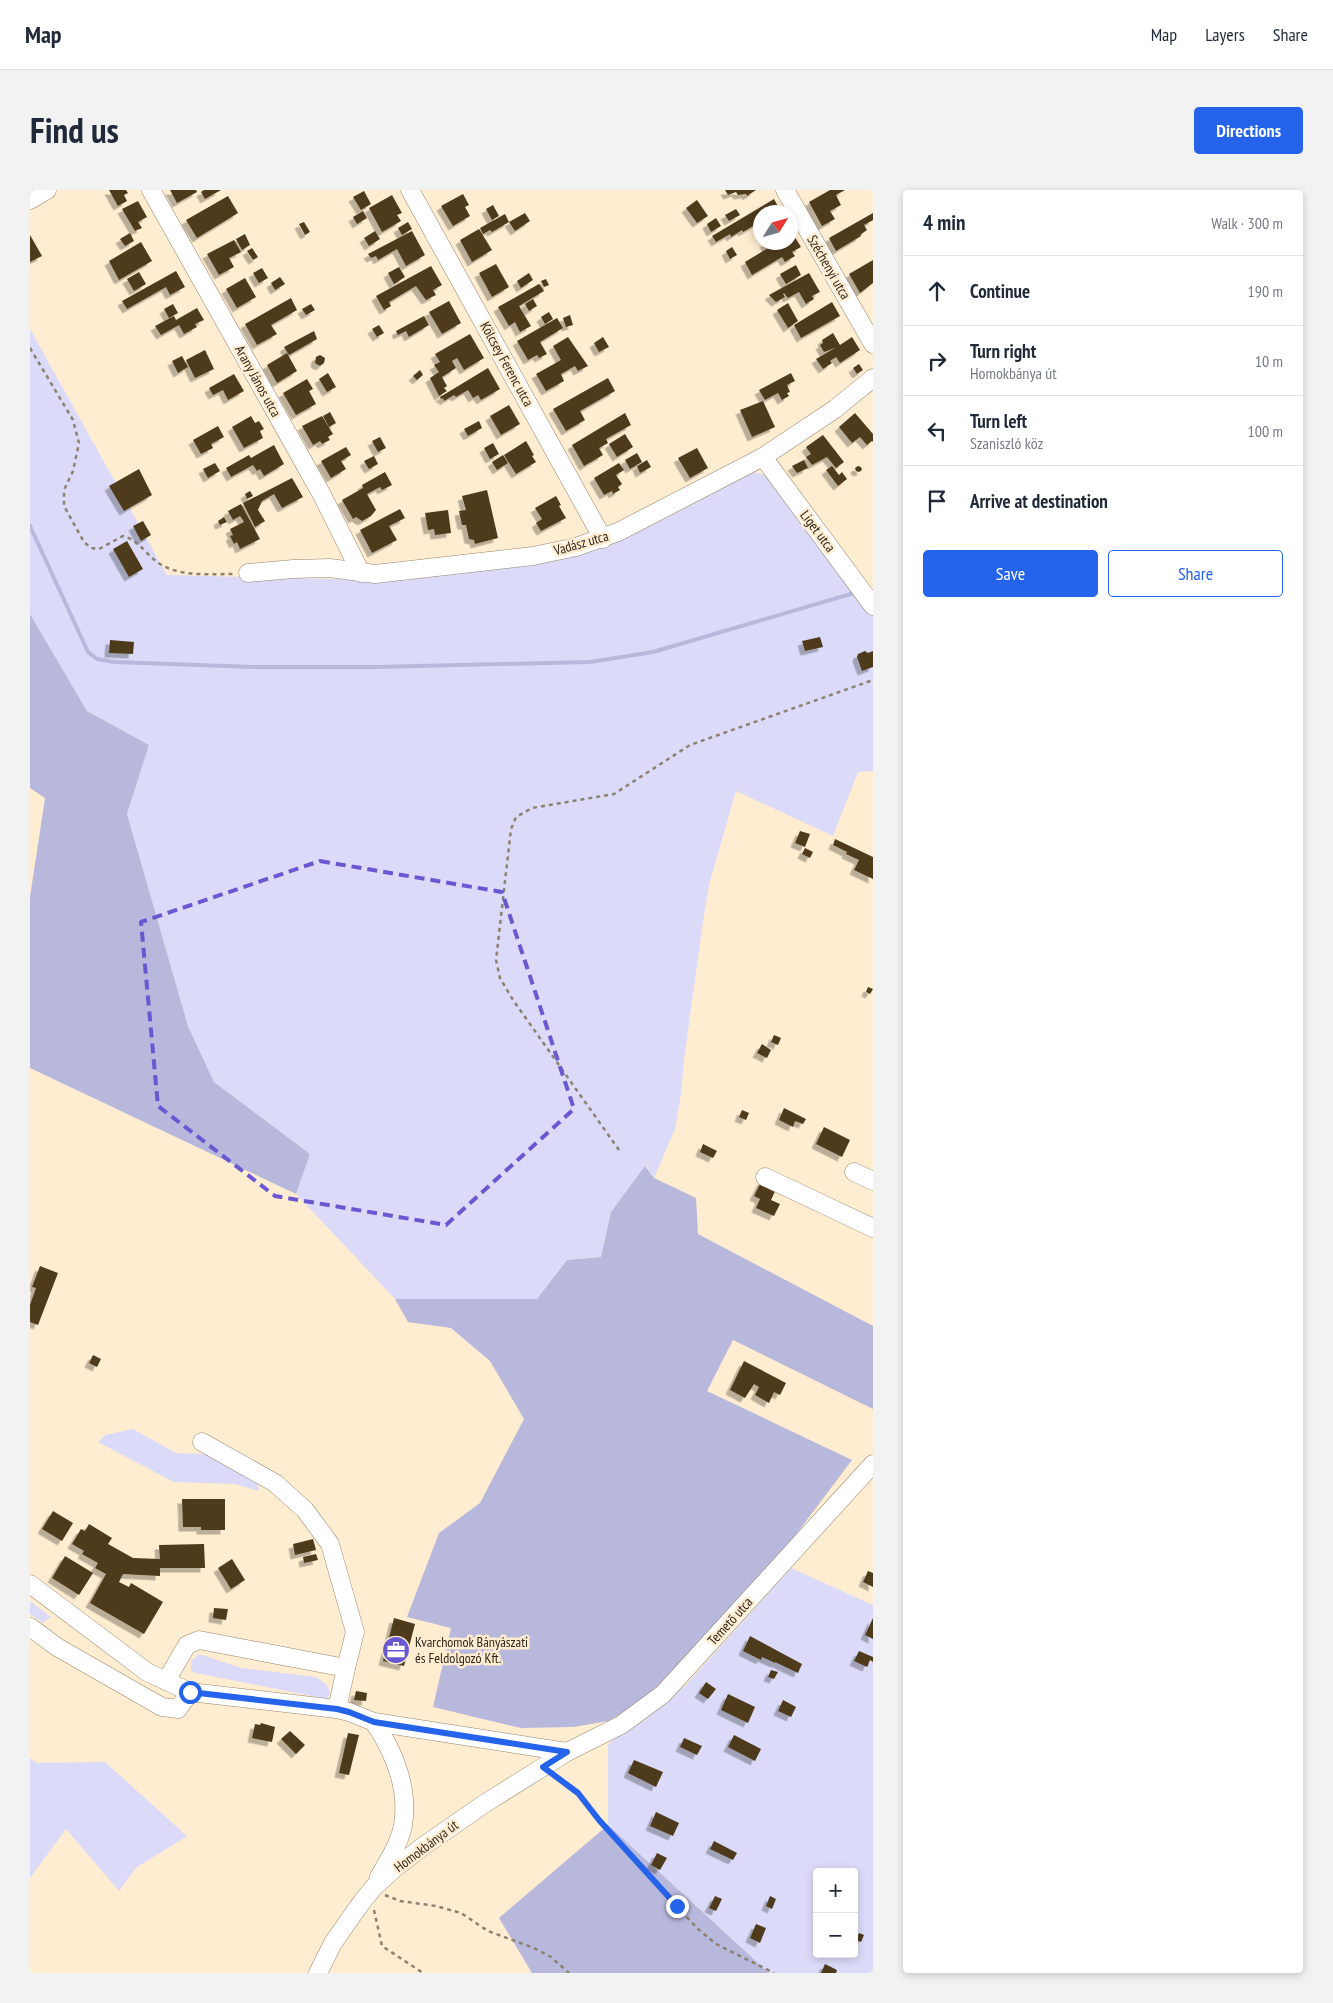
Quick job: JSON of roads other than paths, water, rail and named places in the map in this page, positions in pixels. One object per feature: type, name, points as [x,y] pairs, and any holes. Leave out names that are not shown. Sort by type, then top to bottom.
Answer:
[{"type":"street","points":[[30,200],[48,190]]},
{"type":"street","name":"Arany János utca","points":[[151,190],[322,495],[361,573]]},
{"type":"street","name":"Kölcsey Ferenc utca","points":[[410,190],[603,539]]},
{"type":"street","name":"Széchenyi utca","points":[[785,190],[873,344]]},
{"type":"street","name":"Vadász utca","points":[[248,573],[330,568],[375,574],[533,556],[603,539],[762,457],[835,409],[873,378]]},
{"type":"street","name":"Liget utca","points":[[762,457],[873,606]]},
{"type":"street","points":[[854,1172],[873,1181]]},
{"type":"street","points":[[765,1177],[873,1228]]},
{"type":"street","points":[[202,1442],[275,1483],[305,1510],[330,1544],[355,1632],[337,1709]]},
{"type":"street","name":"Temető utca","points":[[567,1752],[621,1725],[663,1694],[870,1471]]},
{"type":"street","points":[[30,1584],[148,1672],[190,1692],[337,1709],[374,1722],[567,1752]]},
{"type":"street","points":[[30,1628],[56,1647],[162,1707],[178,1709],[190,1692]]},
{"type":"street","points":[[166,1681],[186,1644],[200,1640],[346,1668]]},
{"type":"street","points":[[374,1722],[388,1743],[396,1764],[404,1805],[403,1826],[396,1846],[374,1887]]},
{"type":"street","name":"Homokbánya út","points":[[318,1973],[333,1943],[374,1887],[425,1845],[567,1752]]},
{"type":"waterway","points":[[30,526],[88,652],[97,659],[114,662],[254,667],[376,667],[590,662],[653,652],[854,593]]},
{"type":"place","name":"Kvarchomok Bányászati és Feldolgozó Kft.","points":[[396,1650]]}]
